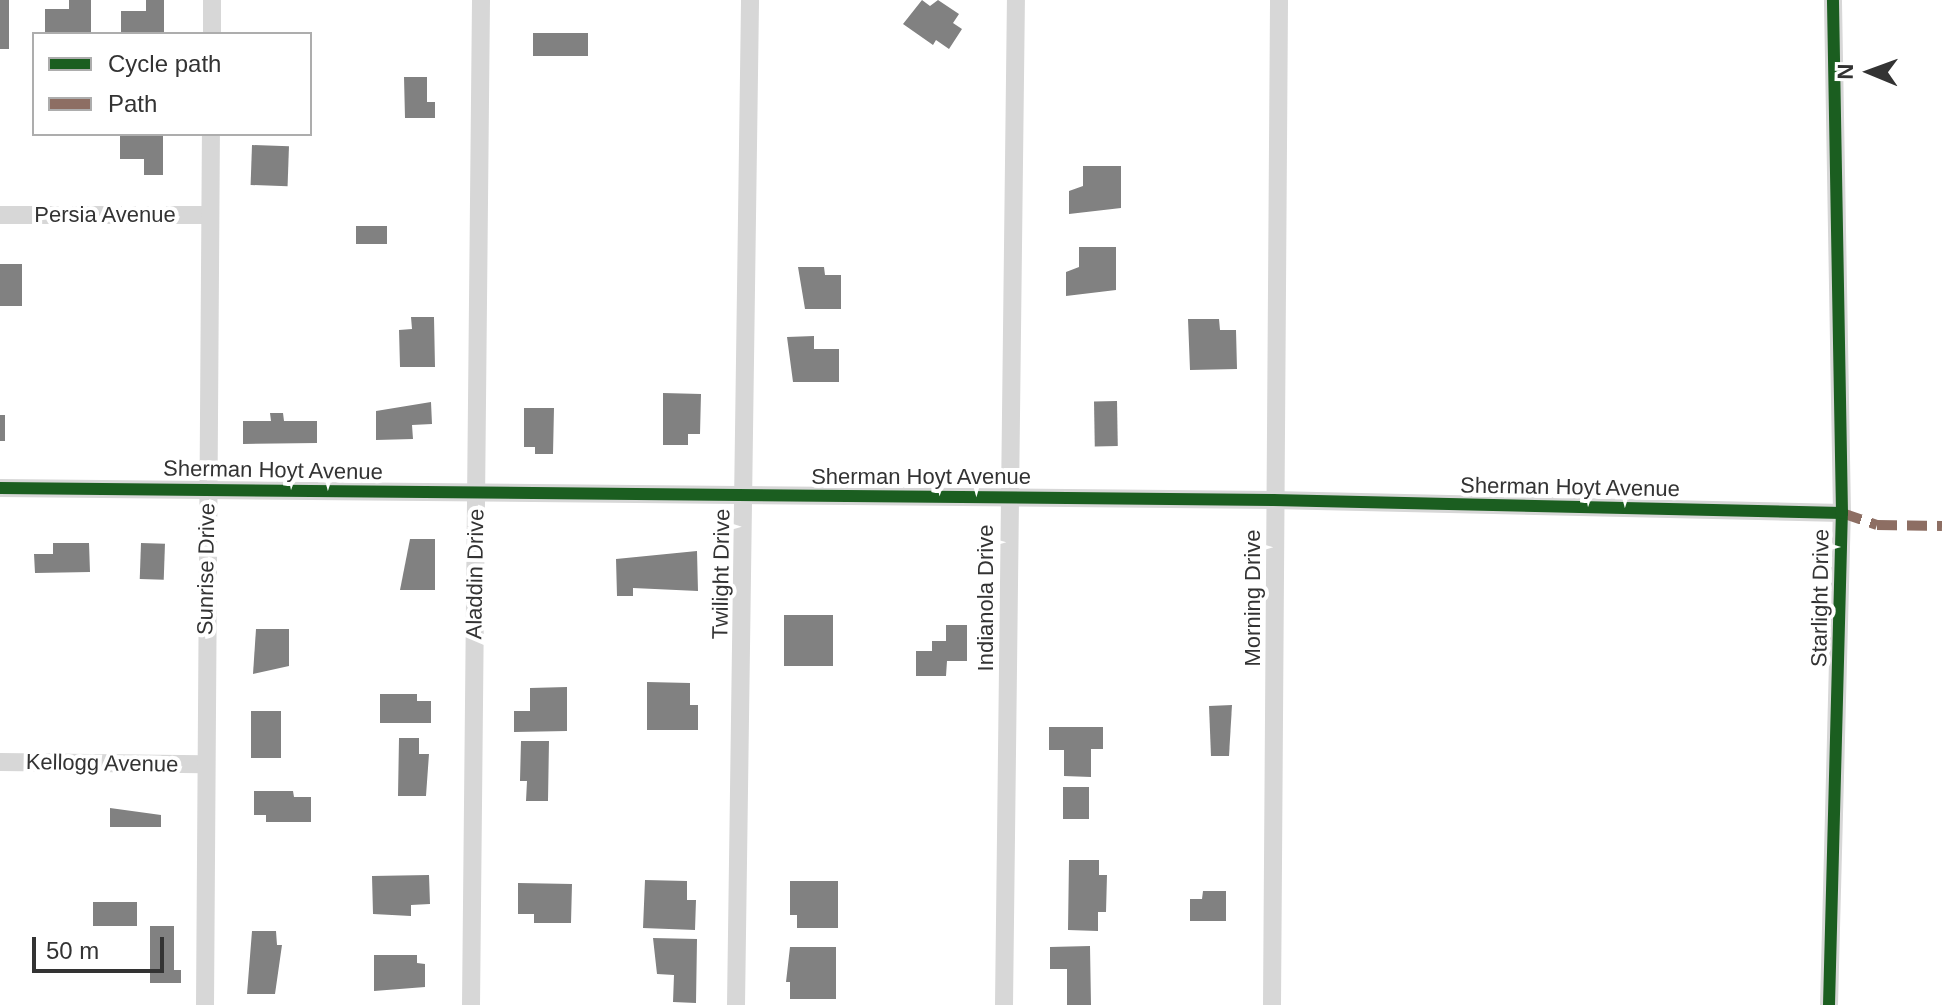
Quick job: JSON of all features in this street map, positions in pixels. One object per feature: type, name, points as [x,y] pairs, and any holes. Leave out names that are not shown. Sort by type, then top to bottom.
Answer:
[{"type":"street","points":[[212,0],[212,32]]},
{"type":"street","name":"Aladdin Drive","points":[[471,1005],[481,0]]},
{"type":"street","name":"Twilight Drive","points":[[736,1005],[750,0]]},
{"type":"street","name":"Indianola Drive","points":[[1004,1005],[1006,498],[1016,0]]},
{"type":"street","name":"Morning Drive","points":[[1272,1005],[1273,500],[1279,0]]},
{"type":"street","name":"Starlight Drive","points":[[1829,1005],[1842,513],[1833,0]]},
{"type":"street","name":"Sunrise Drive","points":[[205,1005],[204,764],[211,136]]},
{"type":"street","name":"Persia Avenue","points":[[0,215],[209,215]]},
{"type":"street","name":"Sherman Hoyt Avenue","points":[[0,488],[1273,500],[1842,513]]},
{"type":"street","name":"Kellogg Avenue","points":[[0,762],[204,764]]},
{"type":"building","points":[[0,0],[9,0],[9,49],[0,49]]},
{"type":"building","points":[[69,0],[91,0],[91,32],[45,32],[45,9],[69,9]]},
{"type":"building","points":[[146,0],[164,0],[164,32],[121,32],[121,11],[146,11]]},
{"type":"building","points":[[922,0],[930,6],[938,0],[959,14],[953,23],[962,29],[949,49],[936,40],[933,45],[903,24]]},
{"type":"building","points":[[533,33],[588,33],[588,56],[533,56]]},
{"type":"building","points":[[404,77],[427,77],[427,102],[435,102],[435,118],[405,118]]},
{"type":"building","points":[[120,136],[163,136],[163,175],[144,175],[144,159],[120,159]]},
{"type":"building","points":[[252,145],[289,146],[288,186],[251,185]]},
{"type":"building","points":[[1083,166],[1121,166],[1121,208],[1069,214],[1069,191],[1083,186]]},
{"type":"building","points":[[356,226],[387,226],[387,244],[356,244]]},
{"type":"building","points":[[1079,247],[1116,247],[1116,290],[1066,296],[1066,272],[1079,267]]},
{"type":"building","points":[[0,264],[22,264],[22,306],[0,306]]},
{"type":"building","points":[[798,267],[824,267],[825,275],[841,275],[841,309],[805,309]]},
{"type":"building","points":[[411,317],[434,317],[435,367],[400,367],[399,330],[412,329]]},
{"type":"building","points":[[1188,319],[1219,319],[1220,330],[1236,330],[1237,369],[1190,370]]},
{"type":"building","points":[[814,336],[814,349],[839,349],[839,382],[793,382],[787,337]]},
{"type":"building","points":[[663,393],[701,394],[700,434],[688,434],[688,445],[663,445]]},
{"type":"building","points":[[1094,401],[1117,401],[1118,446],[1095,446]]},
{"type":"building","points":[[431,402],[432,424],[412,425],[413,439],[376,440],[376,411]]},
{"type":"building","points":[[524,408],[554,408],[553,454],[535,454],[535,447],[524,447]]},
{"type":"building","points":[[270,413],[283,413],[284,421],[317,421],[317,443],[243,444],[243,421],[271,421]]},
{"type":"building","points":[[0,415],[5,415],[5,441],[0,441]]},
{"type":"building","points":[[410,539],[435,539],[435,590],[400,590]]},
{"type":"building","points":[[53,543],[89,543],[90,572],[35,573],[34,554],[53,554]]},
{"type":"building","points":[[141,543],[165,544],[164,580],[140,579]]},
{"type":"building","points":[[697,551],[698,591],[633,588],[633,596],[617,596],[616,559]]},
{"type":"building","points":[[784,615],[833,615],[833,666],[784,666]]},
{"type":"building","points":[[946,625],[967,625],[967,661],[947,661],[946,676],[916,676],[916,651],[932,651],[932,641],[946,641]]},
{"type":"building","points":[[256,629],[289,629],[289,666],[253,674]]},
{"type":"building","points":[[647,682],[690,683],[690,705],[698,705],[698,730],[647,730]]},
{"type":"building","points":[[567,687],[567,731],[514,732],[514,711],[530,711],[530,688]]},
{"type":"building","points":[[380,694],[417,694],[417,701],[431,701],[431,723],[380,723]]},
{"type":"building","points":[[1232,705],[1229,756],[1211,756],[1209,706]]},
{"type":"building","points":[[251,711],[281,711],[281,758],[251,758]]},
{"type":"building","points":[[1049,727],[1103,727],[1103,749],[1091,749],[1091,777],[1064,776],[1064,750],[1049,750]]},
{"type":"building","points":[[399,738],[419,738],[419,754],[429,754],[426,796],[398,796]]},
{"type":"building","points":[[521,741],[549,741],[548,801],[526,801],[527,781],[520,781]]},
{"type":"building","points":[[1063,787],[1089,787],[1089,819],[1063,819]]},
{"type":"building","points":[[254,791],[293,791],[294,797],[311,797],[311,822],[266,822],[266,815],[254,815]]},
{"type":"building","points":[[110,808],[161,815],[161,827],[110,827]]},
{"type":"building","points":[[1069,860],[1099,860],[1099,875],[1107,875],[1106,912],[1098,912],[1098,931],[1068,930]]},
{"type":"building","points":[[429,875],[430,904],[411,905],[411,916],[373,914],[372,876]]},
{"type":"building","points":[[645,880],[687,881],[687,900],[696,900],[695,930],[643,928]]},
{"type":"building","points":[[790,881],[838,881],[838,928],[797,928],[797,915],[790,915]]},
{"type":"building","points":[[518,883],[572,884],[571,923],[534,923],[534,914],[518,914]]},
{"type":"building","points":[[1203,891],[1226,891],[1226,921],[1190,921],[1190,899],[1202,899]]},
{"type":"building","points":[[93,902],[137,902],[137,926],[93,926]]},
{"type":"building","points":[[150,926],[174,926],[174,970],[181,970],[181,983],[150,983]]},
{"type":"building","points":[[252,931],[276,931],[277,945],[282,945],[275,994],[247,994]]},
{"type":"building","points":[[653,938],[697,939],[696,1003],[673,1002],[674,975],[657,974]]},
{"type":"building","points":[[1090,946],[1091,1005],[1067,1005],[1067,969],[1050,969],[1050,947]]},
{"type":"building","points":[[790,947],[836,947],[836,999],[790,999],[790,982],[786,982]]},
{"type":"building","points":[[374,955],[417,955],[417,963],[425,964],[425,987],[374,991]]},
{"type":"marked path","points":[[1842,513],[1877,525],[1942,526]]},
{"type":"cycle path","points":[[1829,1005],[1842,513],[1833,0]]},
{"type":"cycle path","points":[[0,488],[1273,500],[1842,513]]}]
